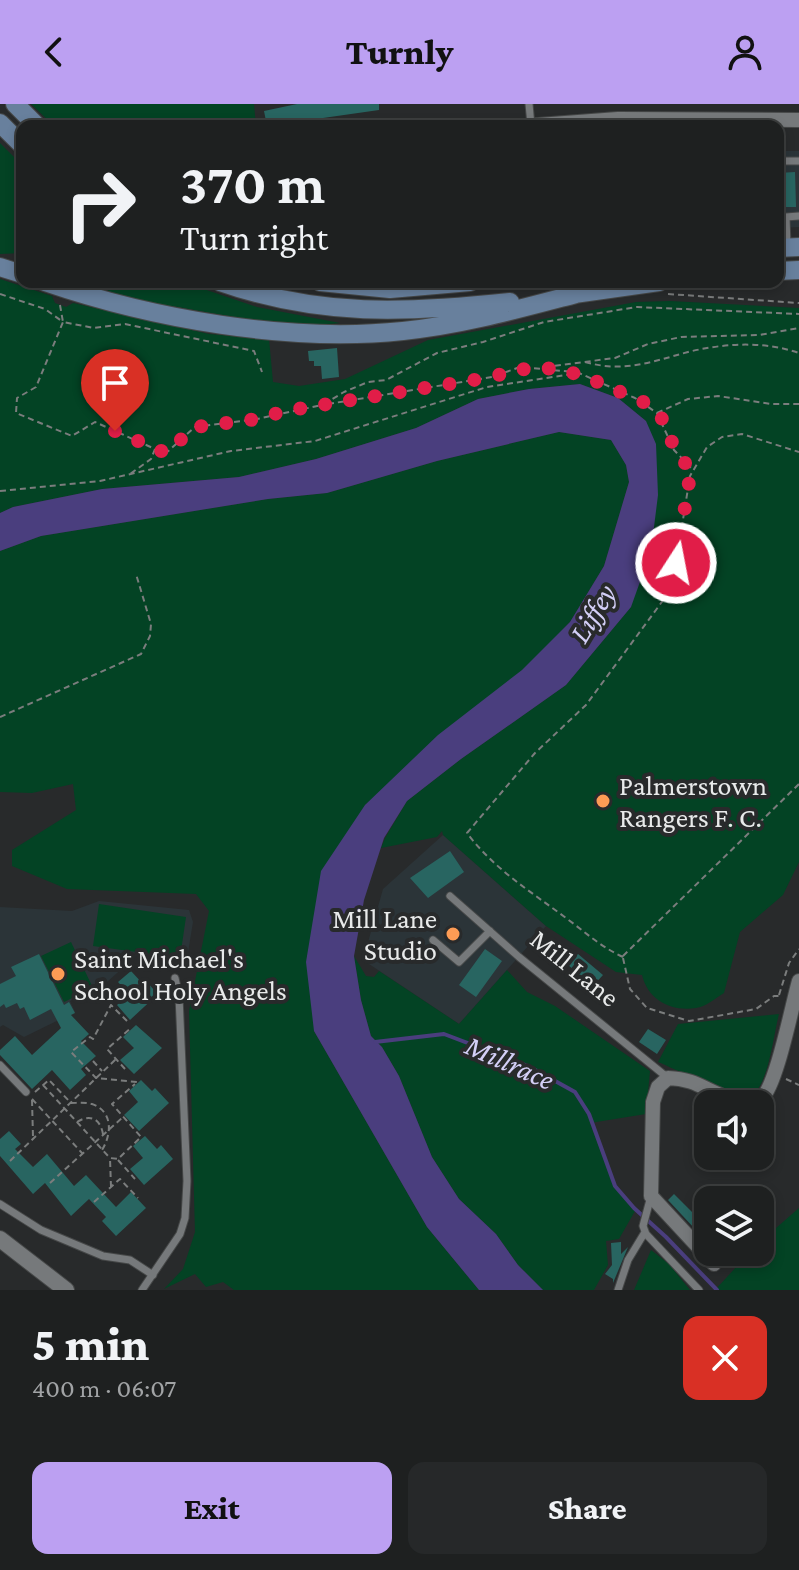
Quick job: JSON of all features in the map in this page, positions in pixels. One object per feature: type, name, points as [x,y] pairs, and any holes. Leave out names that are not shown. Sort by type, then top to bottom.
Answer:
[{"type":"main road","points":[[15,104],[31,120]]},
{"type":"main road","points":[[0,123],[16,139]]},
{"type":"main road","points":[[71,288],[178,318],[229,327],[351,333],[403,331],[457,323],[576,294]]},
{"type":"main road","points":[[242,288],[294,302],[339,309],[388,311],[447,308],[618,288]]},
{"type":"main road","points":[[380,288],[401,288]]},
{"type":"street","points":[[605,120],[799,120]]},
{"type":"street","name":"Mill Lane","points":[[668,1078],[687,1079],[730,1098],[754,1103],[763,1097],[773,1075],[799,981]]},
{"type":"street","points":[[668,1078],[658,1087],[653,1102],[651,1196],[694,1242]]},
{"type":"street","points":[[0,1239],[66,1290]]},
{"type":"lane","points":[[784,227],[788,248]]},
{"type":"lane","name":"Mill Lane","points":[[450,896],[668,1078]]},
{"type":"lane","points":[[433,940],[459,962],[490,931]]},
{"type":"lane","points":[[142,1290],[180,1234],[185,1218],[187,1181],[179,996],[175,978]]},
{"type":"lane","points":[[0,1065],[29,1095]]},
{"type":"lane","points":[[618,1290],[628,1260],[645,1232],[644,1217],[651,1196]]},
{"type":"lane","points":[[0,1204],[41,1230],[103,1256],[130,1260],[153,1275]]},
{"type":"lane","points":[[645,1232],[699,1290]]},
{"type":"path","points":[[71,288],[60,305],[63,322],[36,387],[17,398],[16,413],[72,436],[95,422],[166,453],[195,427],[257,419],[324,404],[492,377],[520,367],[539,368],[579,373],[635,398],[657,413],[674,450],[693,470]]},
{"type":"path","points":[[0,294],[45,309],[63,322],[94,328],[125,324],[254,351],[262,372]]},
{"type":"path","points":[[324,404],[368,382],[386,380],[437,353],[544,322],[637,307],[799,314]]},
{"type":"path","points":[[539,368],[615,358],[648,344],[681,337],[759,335],[799,328]]},
{"type":"path","points":[[584,362],[606,368],[647,365],[690,352],[729,345],[776,345],[799,353]]},
{"type":"path","points":[[0,491],[100,481],[231,451],[315,441],[487,387],[579,373]]},
{"type":"path","points":[[657,413],[688,399],[718,396],[771,404],[799,404]]},
{"type":"path","points":[[623,957],[605,949],[506,876],[480,851],[467,833],[535,753],[586,705],[664,599],[676,563],[690,476],[707,447],[722,437],[742,434],[799,452]]},
{"type":"path","points":[[128,475],[151,459],[155,449]]},
{"type":"path","points":[[0,717],[141,654],[150,636],[151,624],[136,574]]},
{"type":"path","points":[[623,957],[799,784]]},
{"type":"path","points":[[779,996],[789,963],[799,949]]},
{"type":"path","points":[[623,957],[630,989],[647,1008],[689,1021],[756,1009],[774,996],[794,999]]},
{"type":"path","points":[[118,1159],[141,1137],[112,1104],[137,1082],[96,1078],[71,1052],[90,1037],[93,1039],[111,1005],[127,1021]]},
{"type":"path","points":[[125,1069],[107,1049],[131,1028]]},
{"type":"path","points":[[10,1161],[116,1059]]},
{"type":"path","points":[[93,1061],[103,1072]]},
{"type":"path","points":[[29,1095],[49,1080],[71,1103],[87,1102],[102,1110],[110,1129],[102,1150]]},
{"type":"path","points":[[43,1085],[102,1150],[110,1158],[118,1159],[135,1179]]},
{"type":"path","points":[[29,1095],[83,1154]]},
{"type":"path","points":[[29,1095],[33,1139]]},
{"type":"path","points":[[77,1122],[85,1117],[95,1119],[101,1125],[103,1135]]},
{"type":"path","points":[[50,1183],[123,1117]]},
{"type":"path","points":[[110,1158],[111,1187]]},
{"type":"path","points":[[94,1202],[120,1179],[138,1198]]},
{"type":"shaded area","points":[[784,151],[799,151],[799,227],[784,228]]},
{"type":"shaded area","points":[[443,835],[546,926],[459,1024],[363,960],[383,889]]},
{"type":"shaded area","name":"Saint Michael's School Holy Angels","points":[[99,901],[189,910],[193,922],[186,965],[136,956],[107,982],[70,1001],[75,1012],[24,1037],[3,1025],[0,1027],[0,907],[72,911]]},
{"type":"green space","points":[[31,104],[254,104],[255,120],[48,120]]},
{"type":"green space","points":[[0,143],[16,159],[16,253],[0,254]]},
{"type":"green space","points":[[0,279],[16,284],[16,288],[28,288],[52,296],[55,303],[66,307],[73,303],[209,334],[269,339],[273,382],[299,386],[345,379],[428,340],[636,302],[799,308],[799,862],[783,895],[740,932],[724,993],[707,1004],[687,1009],[662,1002],[649,991],[642,975],[616,972],[546,926],[442,831],[437,837],[381,848],[407,801],[566,685],[631,607],[646,421],[618,398],[580,384],[529,389],[478,399],[416,428],[316,459],[239,477],[102,489],[13,507],[0,513]]},
{"type":"green space","points":[[105,288],[201,288],[257,307],[340,323],[299,324],[238,318],[175,306],[154,306]]},
{"type":"green space","points":[[559,432],[611,440],[626,465],[629,482],[604,566],[570,622],[521,674],[365,805],[314,1031],[427,1227],[479,1290],[234,1290],[223,1282],[206,1287],[195,1274],[164,1289],[183,1269],[195,1232],[189,1011],[209,911],[196,894],[67,889],[12,866],[12,850],[76,810],[73,784],[32,793],[0,792],[0,551],[41,536],[268,499],[327,493],[437,461]]},
{"type":"green space","points":[[99,904],[186,917],[180,958],[93,946]]},
{"type":"green space","points":[[71,942],[93,988],[64,1002],[41,956]]},
{"type":"green space","points":[[354,956],[366,976],[374,977],[379,971],[459,1024],[507,970],[527,992],[555,1006],[650,1071],[646,1114],[590,1123],[614,1187],[635,1211],[619,1239],[606,1241],[608,1265],[594,1290],[543,1290],[518,1265],[496,1234],[459,1199],[432,1157],[399,1076],[382,1047],[371,1036]]},
{"type":"green space","points":[[779,1014],[761,1085],[757,1090],[727,1090],[658,1062],[678,1024]]},
{"type":"green space","points":[[799,1208],[799,1290],[715,1290],[737,1266],[774,1266],[774,1230]]},
{"type":"green space","points":[[651,1250],[669,1264],[690,1290],[634,1290]]},
{"type":"water","name":"Liffey","points":[[580,384],[618,398],[646,421],[656,444],[658,495],[651,551],[631,607],[566,685],[407,801],[384,838],[364,900],[354,956],[371,1036],[382,1047],[399,1076],[432,1157],[459,1199],[496,1234],[518,1265],[543,1290],[479,1290],[427,1227],[314,1031],[306,962],[321,871],[365,805],[438,735],[522,670],[570,622],[604,566],[629,482],[626,465],[611,440],[559,432],[437,461],[327,493],[268,499],[41,536],[0,551],[0,513],[13,507],[102,489],[239,477],[316,459],[416,428],[478,399],[529,389]]},
{"type":"building","points":[[297,104],[379,104],[379,110],[309,120],[266,120],[264,111]]},
{"type":"building","points":[[795,172],[796,207],[784,207],[784,173]]},
{"type":"building","points":[[337,348],[339,377],[322,379],[321,366],[314,366],[314,361],[309,361],[308,351]]},
{"type":"building","points":[[450,851],[464,872],[428,898],[410,878]]},
{"type":"building","points":[[485,949],[502,961],[476,997],[459,985]]},
{"type":"building","points":[[39,954],[64,1005],[69,1002],[75,1013],[71,1015],[89,1034],[81,1041],[96,1056],[81,1069],[86,1075],[70,1090],[52,1070],[32,1089],[0,1055],[0,1050],[15,1036],[32,1055],[61,1028],[51,1009],[30,1020],[24,1007],[20,1009],[17,1003],[0,1007],[0,984],[16,976],[11,967]]},
{"type":"building","points":[[578,954],[603,975],[593,986],[568,965]]},
{"type":"building","points":[[131,971],[158,994],[130,1020],[117,1005],[129,994],[118,982]]},
{"type":"building","points":[[136,1025],[162,1048],[134,1074],[120,1060],[134,1048],[123,1037]]},
{"type":"building","points":[[648,1029],[666,1040],[657,1054],[639,1042]]},
{"type":"building","points":[[141,1080],[152,1091],[155,1088],[169,1103],[139,1131],[124,1115],[138,1102],[129,1091]]},
{"type":"building","points":[[9,1131],[21,1144],[15,1149],[33,1167],[47,1154],[74,1186],[86,1175],[116,1207],[131,1192],[146,1208],[116,1236],[102,1221],[106,1217],[89,1199],[71,1216],[45,1183],[33,1194],[0,1156],[0,1139]]},
{"type":"building","points":[[145,1136],[157,1149],[161,1145],[173,1159],[144,1185],[130,1169],[143,1158],[133,1146]]},
{"type":"building","points":[[674,1194],[694,1214],[694,1228],[668,1200]]},
{"type":"building","points":[[621,1242],[621,1254],[628,1247],[613,1283],[613,1279],[605,1274],[612,1265],[611,1243]]},
{"type":"waterway","name":"Millrace","points":[[375,1042],[444,1034],[528,1066],[575,1092],[589,1114],[615,1186],[717,1290]]},
{"type":"place","name":"Palmerstown Rangers F. C.","points":[[603,801]]},
{"type":"place","name":"Mill Lane Studio","points":[[453,934]]},
{"type":"place","name":"Saint Michael's School Holy Angels","points":[[58,974]]},
{"type":"route","points":[[115,431],[166,453],[195,427],[257,419],[285,411],[492,377],[520,367],[579,373],[635,398],[657,413],[674,450],[693,470],[676,563]]}]
